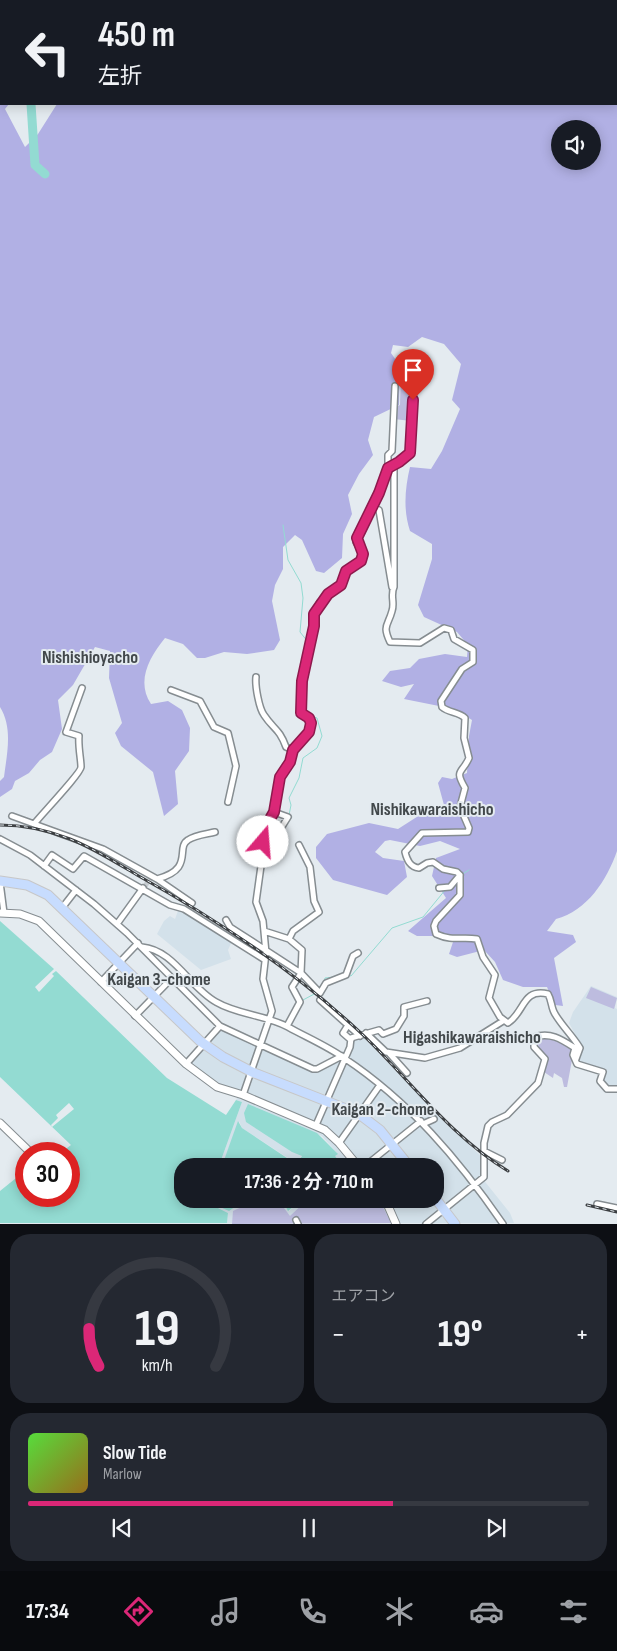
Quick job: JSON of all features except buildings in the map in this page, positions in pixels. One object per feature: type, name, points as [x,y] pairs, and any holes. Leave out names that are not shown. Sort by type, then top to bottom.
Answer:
[{"type":"highway","points":[[0,882],[28,884],[48,895],[152,997],[203,1043],[252,1072],[359,1114],[374,1124],[403,1158]]},
{"type":"highway","points":[[444,1209],[455,1224]]},
{"type":"street","points":[[388,468],[410,453],[415,370]]},
{"type":"street","points":[[259,853],[265,828],[274,812],[280,777],[290,762],[293,750],[309,732],[311,723],[309,718],[301,713],[302,681],[314,626],[314,614],[328,594],[341,585],[346,571],[361,561],[363,554],[357,538],[373,507],[388,468],[388,455],[392,451],[394,386]]},
{"type":"street","points":[[392,591],[394,587],[394,465]]},
{"type":"street","points":[[373,507],[379,510],[392,591],[392,612],[386,621],[385,630],[390,642],[395,644],[406,642],[420,643],[444,628],[451,630],[454,639],[473,650],[475,656],[473,662],[462,670],[441,701],[442,707],[447,712],[462,715],[465,718],[464,738],[469,758],[459,777],[465,788],[460,808],[469,830],[463,833],[422,833],[405,852],[409,864],[414,868],[419,868],[427,862],[433,862],[443,869],[457,872],[460,876],[460,895],[436,921],[435,932],[449,940],[467,938],[477,940],[483,957],[495,974],[490,1002],[503,1021],[508,1023],[513,1020],[530,996],[539,992],[548,994],[552,1000],[553,1012],[571,1033],[580,1048],[576,1058]]},
{"type":"street","points":[[256,677],[255,689],[263,714],[280,732],[286,747],[293,750]]},
{"type":"street","points":[[34,824],[81,770],[79,736],[66,732],[82,688]]},
{"type":"street","points":[[171,690],[200,700],[214,727],[224,730],[231,738],[236,766],[228,802]]},
{"type":"street","points":[[243,1095],[269,1021],[271,1007],[262,979],[265,960],[264,931],[256,902],[261,866],[265,854],[288,817],[274,812]]},
{"type":"street","points":[[12,816],[112,852],[156,878],[192,903]]},
{"type":"street","points":[[156,878],[173,873],[179,867],[183,861],[185,844],[188,840],[215,832]]},
{"type":"street","points":[[0,838],[44,866],[117,924],[220,1026],[316,1069],[343,1057]]},
{"type":"street","points":[[289,939],[293,931],[319,912],[314,901],[310,867],[299,845]]},
{"type":"street","points":[[44,866],[52,855],[73,869],[84,856],[144,888],[178,909],[184,909],[265,960]]},
{"type":"street","points":[[439,888],[450,887],[460,876]]},
{"type":"street","points":[[0,882],[2,913],[20,914],[38,922],[186,1064],[211,1084],[243,1095],[316,1126],[339,1143],[351,1158]]},
{"type":"street","points":[[117,924],[144,888]]},
{"type":"street","points":[[62,908],[76,890]]},
{"type":"street","points":[[226,920],[230,927],[301,974],[320,993],[326,983],[346,975],[353,956],[358,953]]},
{"type":"street","points":[[264,931],[289,939],[302,950],[301,974],[292,987],[300,1002],[286,1026]]},
{"type":"street","points":[[101,982],[118,963],[140,945]]},
{"type":"street","points":[[140,945],[159,951],[217,1003],[286,1026],[343,1057],[380,1084],[422,1122],[476,1184],[503,1224]]},
{"type":"street","points":[[135,1016],[171,979]]},
{"type":"street","points":[[320,1000],[360,1036]]},
{"type":"street","points":[[316,1126],[352,1038],[379,1030],[383,1034],[396,1029],[404,1016],[404,1007],[427,1001]]},
{"type":"street","points":[[386,1052],[425,1058],[460,1048],[503,1021]]},
{"type":"street","points":[[348,1025],[343,1033],[351,1040]]},
{"type":"street","points":[[186,1064],[220,1026]]},
{"type":"street","points":[[366,1033],[393,1056],[406,1073]]},
{"type":"street","points":[[426,1224],[484,1177],[484,1135],[492,1122],[507,1115],[538,1083],[544,1059],[534,1047],[534,1037],[544,1034],[559,1038],[576,1048],[573,1055],[576,1058],[577,1064],[603,1072],[600,1081],[607,1089],[617,1088]]},
{"type":"street","points":[[339,1143],[380,1084]]},
{"type":"street","points":[[375,1158],[422,1122],[434,1120]]},
{"type":"street","points":[[0,1123],[20,1142]]},
{"type":"street","points":[[484,1151],[502,1160]]},
{"type":"street","points":[[597,1204],[617,1208]]},
{"type":"street","points":[[389,1208],[396,1224]]},
{"type":"shaded area","points":[[0,105],[8,105],[5,109],[25,147],[38,134],[56,105],[617,105],[617,851],[608,873],[594,893],[577,909],[556,919],[547,931],[573,935],[576,942],[554,958],[563,1006],[555,1005],[547,987],[523,987],[503,980],[495,962],[484,950],[457,957],[449,954],[455,936],[417,936],[408,931],[446,898],[432,876],[436,858],[460,849],[440,841],[420,846],[390,840],[385,841],[375,852],[383,858],[404,861],[407,877],[387,895],[333,880],[316,858],[316,847],[327,834],[369,823],[398,829],[423,813],[444,805],[438,783],[442,777],[452,779],[467,773],[472,720],[454,709],[404,699],[414,684],[401,687],[382,681],[390,671],[410,668],[419,659],[445,654],[467,657],[468,645],[457,632],[424,617],[418,605],[432,559],[432,544],[410,531],[406,507],[406,491],[410,467],[431,469],[442,451],[460,409],[452,400],[461,364],[444,344],[422,337],[408,347],[393,345],[391,353],[400,366],[399,405],[374,417],[368,440],[373,455],[359,474],[348,495],[352,514],[343,534],[342,558],[324,573],[316,571],[302,540],[295,535],[283,547],[283,569],[275,585],[272,601],[280,640],[274,650],[247,654],[224,652],[205,658],[197,658],[183,644],[165,638],[154,654],[146,670],[145,678],[145,687],[151,704],[168,701],[182,710],[190,728],[189,751],[175,771],[178,804],[164,816],[153,772],[121,746],[115,733],[122,723],[109,678],[110,651],[95,647],[73,685],[58,700],[62,729],[52,752],[40,760],[29,773],[15,781],[12,789],[0,797],[0,781],[4,777],[8,732],[7,723],[0,707]]},
{"type":"shaded area","points":[[398,361],[412,362],[411,421],[394,419],[394,408],[400,405],[401,366]]},
{"type":"shaded area","points":[[185,910],[232,941],[228,950],[231,959],[201,970],[157,934],[164,921],[170,916],[175,919],[178,911]]},
{"type":"shaded area","points":[[0,921],[54,969],[35,987],[39,992],[54,976],[52,974],[56,971],[167,1078],[226,1115],[236,1100],[242,1102],[222,1158],[174,1158],[174,1208],[218,1208],[228,1213],[227,1223],[0,1223],[0,1191],[15,1179],[15,1207],[80,1207],[80,1142],[68,1142],[0,1077]]},
{"type":"shaded area","points":[[591,986],[617,997],[615,1008],[617,1009],[617,1086],[607,1086],[602,1080],[605,1069],[581,1064],[578,1059],[581,1045],[569,1023],[573,1012]]},
{"type":"shaded area","points":[[591,987],[617,998],[614,1009],[586,998]]},
{"type":"shaded area","points":[[220,1026],[314,1069],[346,1054],[351,1040],[363,1037],[450,1127],[482,1157],[482,1178],[510,1213],[514,1223],[227,1223],[228,1213],[218,1208],[229,1210],[232,1208],[287,1208],[289,1211],[292,1208],[444,1208],[444,1158],[336,1158],[334,1156],[337,1153],[322,1136],[248,1104],[295,1151],[302,1155],[300,1158],[288,1158],[242,1128],[239,1121],[225,1158],[222,1158],[242,1102],[236,1100],[239,1094],[220,1088],[185,1064]]},
{"type":"shaded area","points":[[547,1034],[574,1049],[567,1087],[564,1087],[562,1078],[554,1073],[553,1078],[544,1072],[546,1059],[538,1049],[536,1039]]},
{"type":"shaded area","points":[[248,1104],[317,1133],[338,1154],[335,1156],[337,1158],[300,1158],[302,1156],[292,1152],[246,1122],[244,1113]]},
{"type":"shaded area","points":[[238,1121],[242,1128],[287,1158],[225,1158]]},
{"type":"shaded area","points":[[222,1208],[233,1208],[229,1211]]},
{"type":"shaded area","points":[[239,1208],[284,1208],[290,1216],[298,1208],[384,1208],[391,1223],[232,1224],[233,1211]]},
{"type":"pier","points":[[69,1103],[74,1109],[52,1127],[51,1125],[58,1118],[56,1115]]},
{"type":"waterway","points":[[31,105],[35,165],[45,174]]},
{"type":"waterway","points":[[283,525],[288,560],[301,583],[303,598],[300,632],[308,642]]},
{"type":"waterway","points":[[289,815],[291,805],[289,798],[299,778],[303,758],[317,748],[322,736],[317,718],[308,715]]},
{"type":"waterway","points":[[461,875],[469,870]]},
{"type":"waterway","points":[[348,975],[351,976],[392,928],[423,917],[446,889]]},
{"type":"waterway","points":[[324,983],[325,978],[334,977]]},
{"type":"waterway","points":[[303,1000],[318,992]]},
{"type":"tunnel","points":[[145,886],[152,876]]},
{"type":"railway","points":[[0,825],[27,827],[53,833],[87,847],[196,910],[254,947],[336,1011],[362,1034],[431,1107],[467,1141],[508,1171]]},
{"type":"railway","points":[[587,1205],[617,1212]]},
{"type":"district","name":"Nishishioyacho","points":[[90,657]]},
{"type":"district","name":"Nishikawaraishicho","points":[[432,809]]},
{"type":"district","name":"Kaigan 3-chome","points":[[159,979]]},
{"type":"district","name":"Higashikawaraishicho","points":[[472,1037]]},
{"type":"district","name":"Kaigan 2-chome","points":[[383,1109]]},
{"type":"route","points":[[263,842],[265,828],[274,812],[280,777],[290,762],[293,750],[309,732],[311,723],[309,718],[301,713],[302,681],[314,626],[314,614],[320,602],[341,585],[346,571],[361,561],[363,554],[356,542],[357,538],[369,511],[373,507],[384,476],[388,468],[410,453],[413,400]]}]
